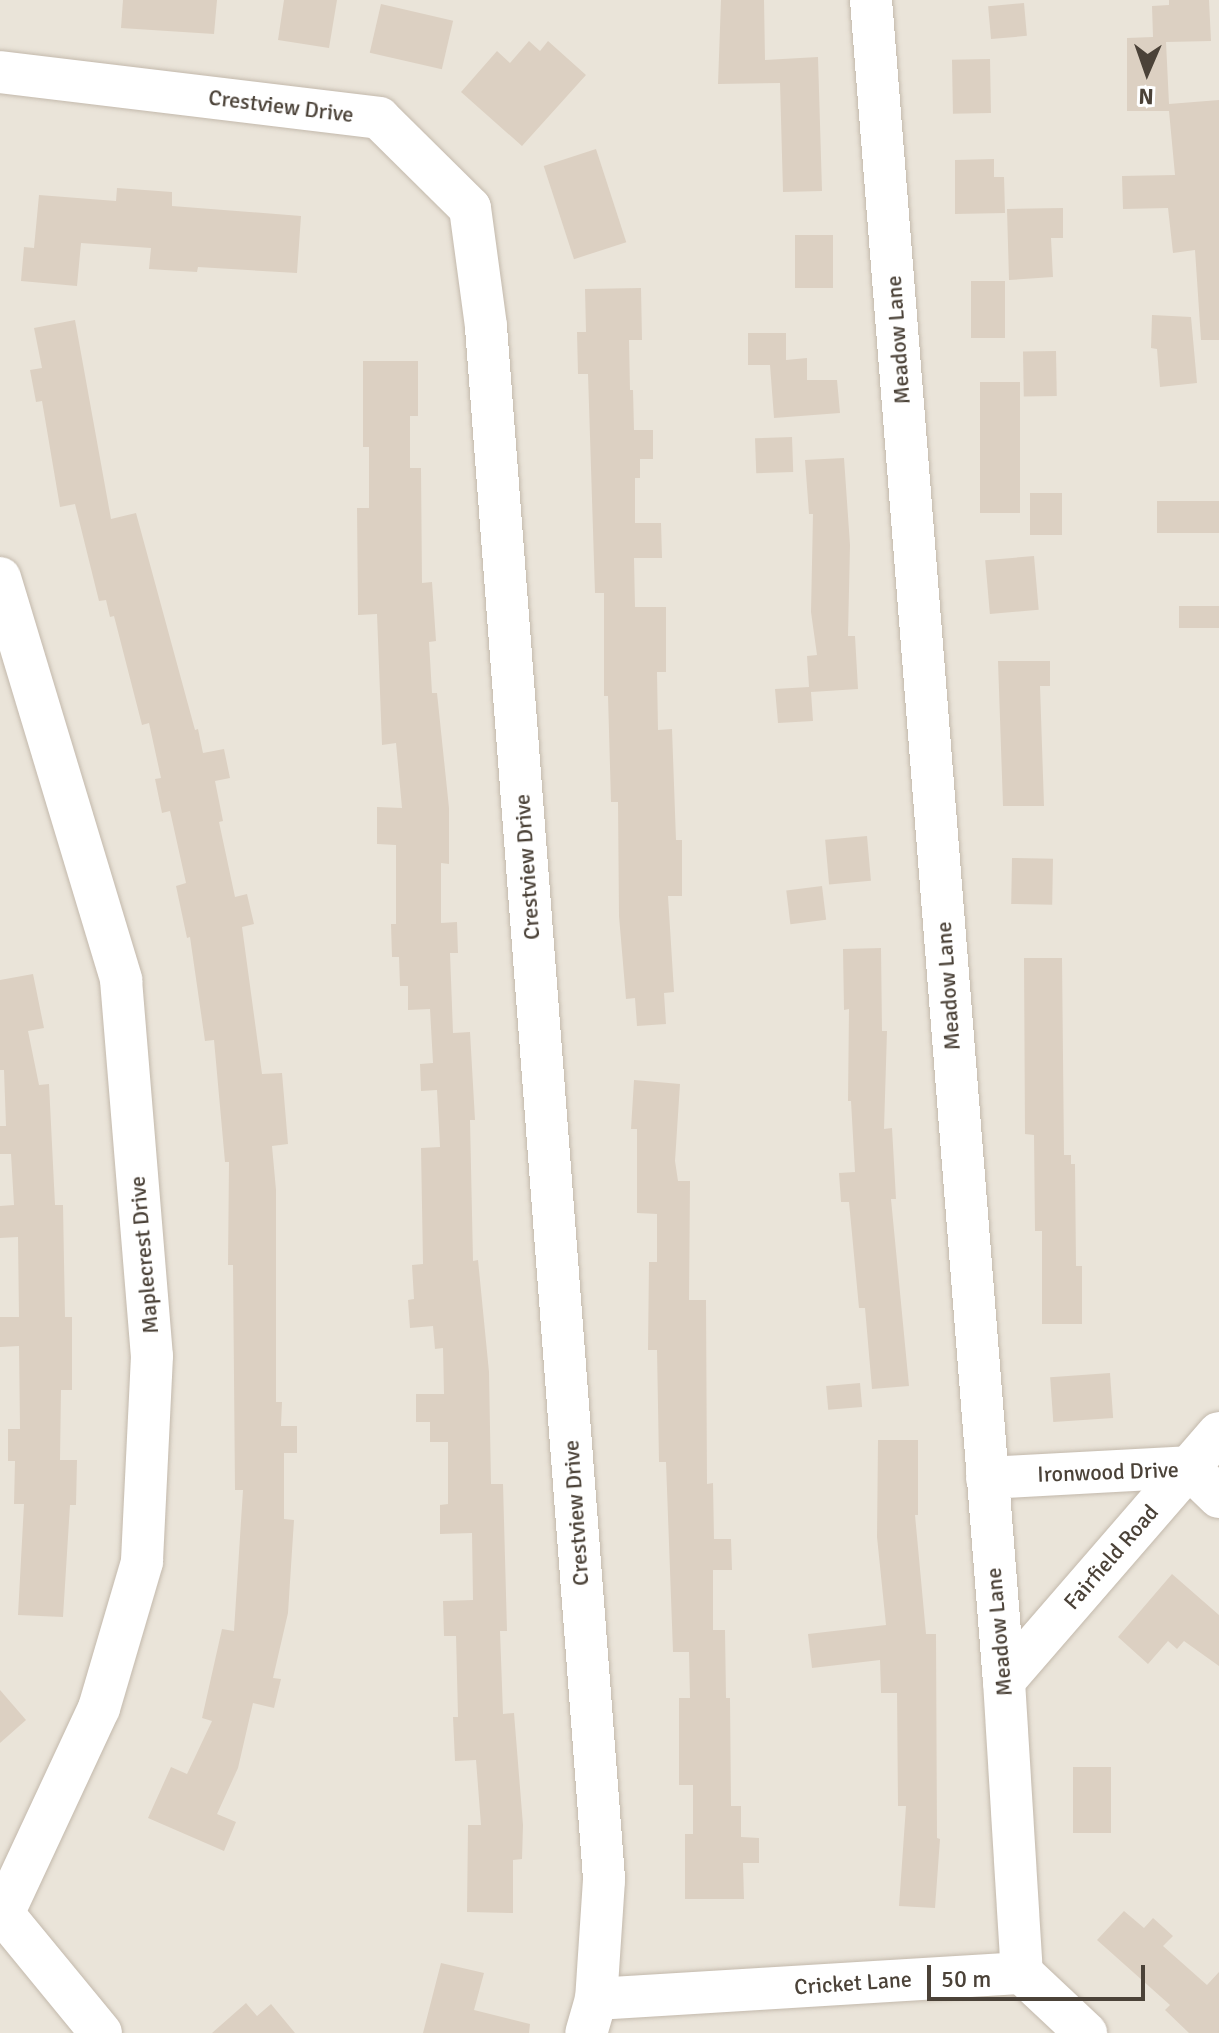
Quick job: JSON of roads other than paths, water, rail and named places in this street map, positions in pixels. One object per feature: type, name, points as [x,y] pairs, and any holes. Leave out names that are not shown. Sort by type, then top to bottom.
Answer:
[{"type":"street","name":"Meadow Lane","points":[[871,0],[1004,1681],[1022,1973]]},
{"type":"street","name":"Crestview Drive","points":[[0,72],[379,118],[470,208],[486,327],[604,1880],[591,2016]]},
{"type":"street","name":"Maplecrest Drive","points":[[0,578],[121,980],[152,1356],[142,1562],[99,1708],[2,1916]]},
{"type":"street","name":"Fairfield Road","points":[[1004,1681],[1219,1433]]},
{"type":"street","name":"Ironwood Drive","points":[[987,1478],[1188,1467],[1219,1497]]},
{"type":"street","points":[[2,1916],[101,2033]]},
{"type":"street","name":"Cricket Lane","points":[[591,2016],[1022,1973]]},
{"type":"street","points":[[1022,1973],[1086,2033]]}]
